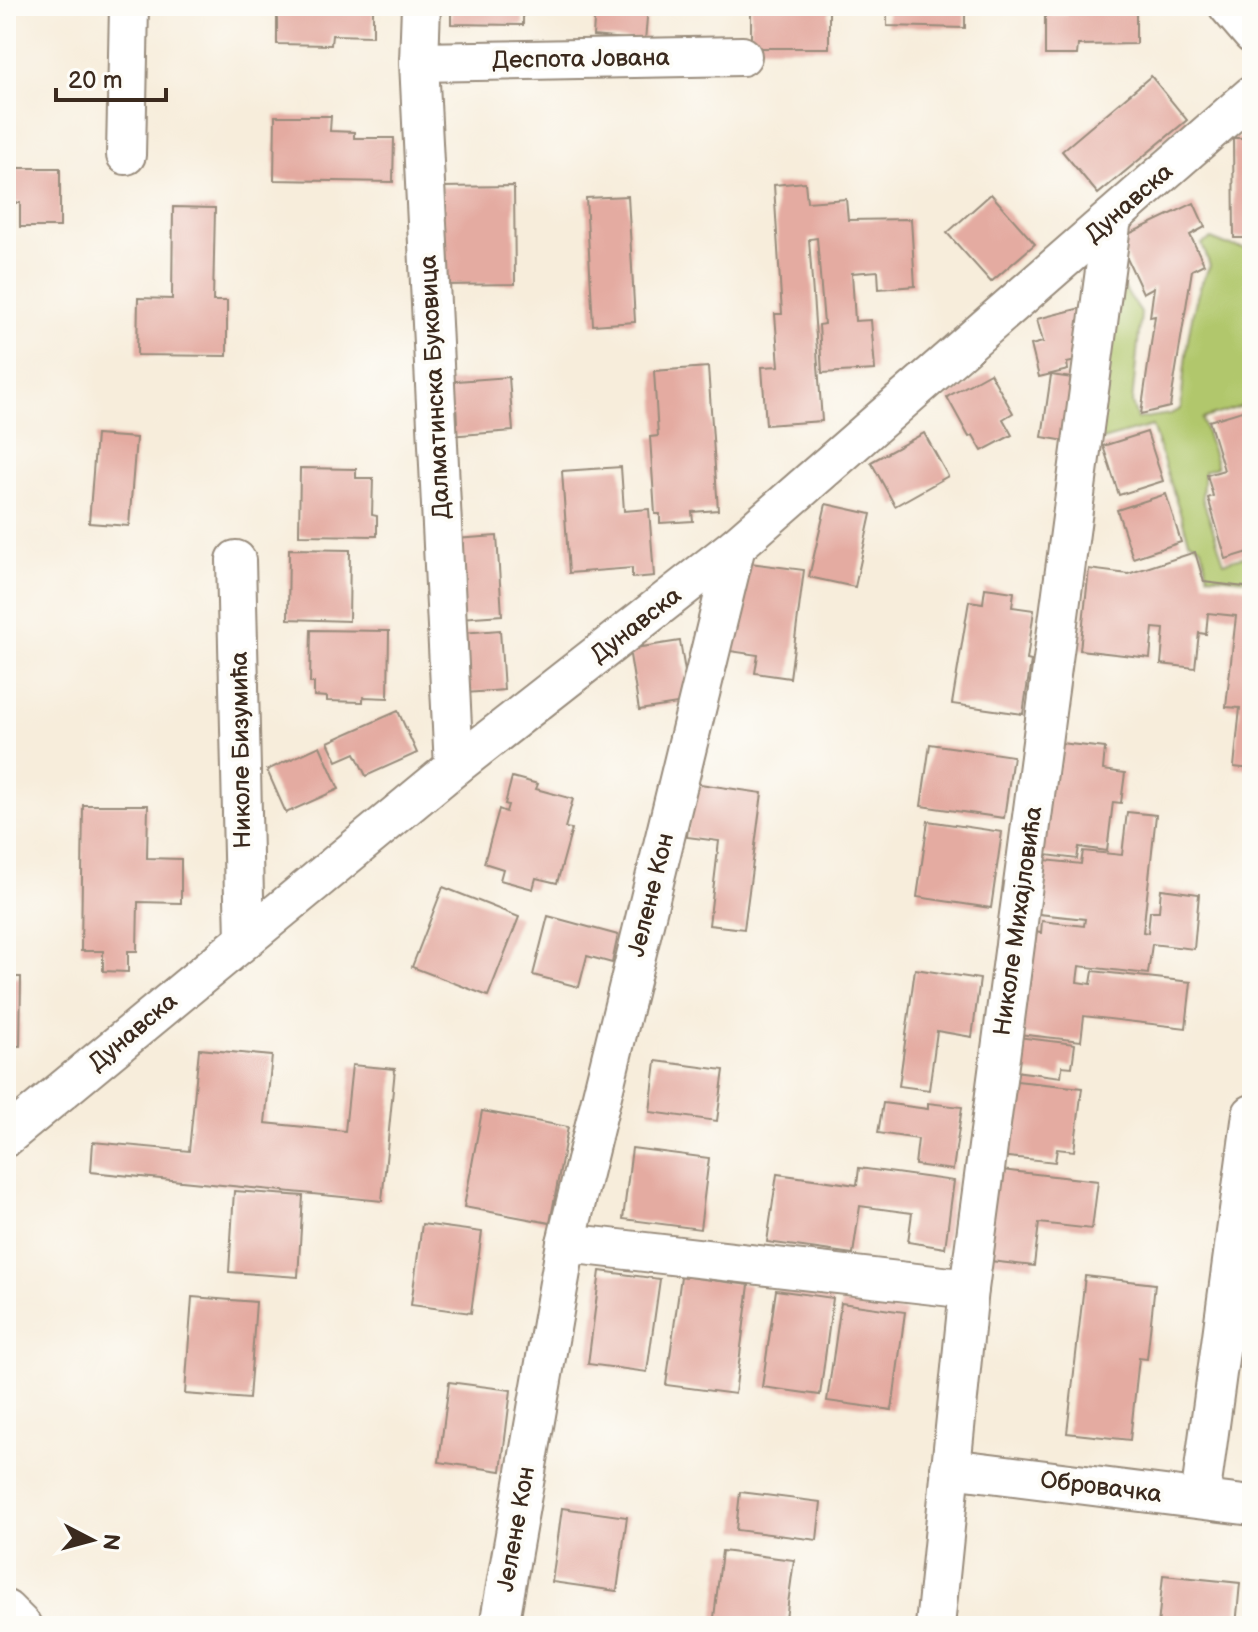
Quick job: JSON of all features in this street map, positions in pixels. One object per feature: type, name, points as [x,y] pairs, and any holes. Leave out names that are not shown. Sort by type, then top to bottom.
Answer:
[{"type":"street","points":[[126,155],[129,6]]},
{"type":"street","name":"Далматинска Буковица","points":[[421,6],[419,62],[454,767]]},
{"type":"street","points":[[1228,6],[1252,34]]},
{"type":"street","name":"Деспота Јована","points":[[419,62],[742,56]]},
{"type":"street","name":"Дунавска","points":[[6,1137],[454,767],[736,546],[1252,95]]},
{"type":"street","name":"Николе Михајловића","points":[[935,1626],[969,1289],[1112,218]]},
{"type":"street","name":"Јелене Кон","points":[[499,1626],[566,1243],[736,546]]},
{"type":"street","name":"Николе Бизумића","points":[[236,560],[245,939]]},
{"type":"street","points":[[1200,1499],[1252,1114]]},
{"type":"street","points":[[566,1243],[969,1289]]},
{"type":"street","name":"Обровачка","points":[[950,1468],[1252,1506]]},
{"type":"street","points":[[6,1610],[22,1626]]},
{"type":"green space","points":[[1211,239],[1252,249],[1252,403],[1202,419],[1217,467],[1204,471],[1202,497],[1224,562],[1252,554],[1252,580],[1208,575],[1202,548],[1189,540],[1152,426],[1092,443],[1115,275],[1141,313],[1132,403],[1137,419],[1170,414],[1181,409],[1192,315],[1210,266],[1202,244]]},
{"type":"building","points":[[277,6],[373,6],[373,36],[332,35],[331,45],[277,44]]},
{"type":"building","points":[[451,6],[523,6],[523,25],[451,24]]},
{"type":"building","points":[[595,6],[648,6],[645,41],[593,36]]},
{"type":"building","points":[[751,6],[829,6],[829,48],[751,48]]},
{"type":"building","points":[[887,6],[965,6],[965,28],[887,26]]},
{"type":"building","points":[[1067,6],[1136,6],[1136,44],[1078,45],[1077,55],[1045,55],[1045,15],[1067,15]]},
{"type":"building","points":[[1151,76],[1187,120],[1098,194],[1062,151]]},
{"type":"building","points":[[275,116],[331,116],[330,131],[354,132],[354,138],[394,138],[393,182],[274,180]]},
{"type":"building","points":[[1233,138],[1252,138],[1252,238],[1234,238]]},
{"type":"building","points":[[6,168],[60,168],[60,227],[20,227],[20,203],[6,203]]},
{"type":"building","points":[[805,182],[807,202],[846,199],[848,220],[911,219],[915,286],[879,289],[878,271],[852,273],[855,321],[871,320],[875,370],[822,373],[819,325],[824,324],[817,238],[809,239],[822,421],[766,425],[762,367],[779,366],[775,314],[782,314],[774,185]]},
{"type":"building","points":[[514,186],[515,284],[443,285],[441,187]]},
{"type":"building","points":[[991,194],[1035,244],[991,282],[947,233]]},
{"type":"building","points":[[628,196],[635,322],[593,325],[586,198]]},
{"type":"building","points":[[1194,203],[1205,227],[1190,235],[1204,264],[1192,270],[1170,407],[1141,414],[1155,316],[1150,317],[1154,287],[1143,293],[1118,239]]},
{"type":"building","points":[[173,207],[215,208],[213,301],[227,301],[227,356],[137,355],[138,298],[172,299]]},
{"type":"building","points":[[1081,308],[1092,357],[1067,363],[1068,370],[1039,377],[1031,345],[1043,342],[1037,319]]},
{"type":"building","points":[[708,367],[718,510],[692,512],[693,521],[660,523],[660,514],[655,514],[650,437],[658,436],[654,371]]},
{"type":"building","points":[[990,373],[1013,413],[1003,419],[1012,435],[982,451],[973,435],[969,437],[947,397]]},
{"type":"building","points":[[1051,375],[1087,380],[1078,443],[1042,437]]},
{"type":"building","points":[[509,377],[513,431],[448,436],[444,382]]},
{"type":"building","points":[[1252,408],[1252,551],[1226,559],[1208,498],[1213,496],[1207,475],[1224,470],[1209,421]]},
{"type":"building","points":[[1147,432],[1163,481],[1119,495],[1103,446]]},
{"type":"building","points":[[924,433],[948,476],[895,506],[871,462]]},
{"type":"building","points":[[96,435],[136,438],[129,526],[89,523]]},
{"type":"building","points":[[621,467],[624,511],[649,509],[654,576],[632,578],[632,568],[569,573],[562,471]]},
{"type":"building","points":[[300,468],[356,469],[356,478],[373,478],[372,515],[377,516],[377,536],[299,535]]},
{"type":"building","points":[[1166,494],[1181,542],[1133,558],[1117,510]]},
{"type":"building","points":[[826,504],[871,514],[855,587],[809,577]]},
{"type":"building","points":[[497,536],[502,615],[460,618],[455,539]]},
{"type":"building","points":[[289,549],[350,550],[349,621],[288,619]]},
{"type":"building","points":[[1195,552],[1204,582],[1252,588],[1252,769],[1234,767],[1240,708],[1226,707],[1236,616],[1208,613],[1206,634],[1199,633],[1195,668],[1161,664],[1164,629],[1153,628],[1150,658],[1080,650],[1089,569],[1128,574]]},
{"type":"building","points":[[742,562],[804,570],[790,678],[755,673],[758,655],[730,651]]},
{"type":"building","points":[[985,588],[1014,592],[1012,607],[1034,610],[1023,714],[952,704],[969,601],[983,603]]},
{"type":"building","points":[[311,630],[389,631],[388,698],[363,697],[363,702],[327,701],[327,697],[314,696],[314,683],[310,683]]},
{"type":"building","points":[[500,630],[504,690],[466,693],[462,633]]},
{"type":"building","points":[[680,641],[690,702],[639,710],[629,649]]},
{"type":"building","points":[[6,667],[12,667],[12,734],[6,734]]},
{"type":"building","points":[[398,711],[417,753],[366,776],[355,753],[337,761],[328,742]]},
{"type":"building","points":[[1051,742],[1105,748],[1103,770],[1125,773],[1121,803],[1113,802],[1107,851],[1079,847],[1077,859],[1038,854]]},
{"type":"building","points":[[930,744],[1013,756],[1004,818],[921,806]]},
{"type":"building","points":[[320,746],[339,789],[286,813],[267,770]]},
{"type":"building","points":[[512,777],[538,784],[536,789],[573,799],[565,828],[572,829],[557,883],[536,878],[533,889],[500,880],[503,869],[484,863],[499,809],[506,812]]},
{"type":"building","points":[[693,783],[762,793],[744,929],[709,925],[719,841],[687,837]]},
{"type":"building","points":[[83,805],[148,805],[147,858],[181,859],[181,903],[138,902],[137,951],[128,951],[128,972],[103,971],[103,951],[81,951]]},
{"type":"building","points":[[1127,812],[1156,815],[1143,932],[1148,933],[1150,911],[1159,911],[1161,889],[1199,894],[1194,949],[1152,944],[1148,974],[1079,966],[1077,982],[1091,984],[1093,971],[1191,982],[1186,1028],[1084,1016],[1081,1041],[1009,1033],[1024,930],[1041,933],[1042,921],[1084,926],[1085,919],[1030,913],[1036,859],[1081,864],[1083,851],[1122,855]]},
{"type":"building","points":[[928,821],[1002,832],[991,908],[917,897]]},
{"type":"building","points":[[443,887],[519,917],[488,996],[412,967]]},
{"type":"building","points":[[548,916],[618,935],[612,963],[587,956],[579,987],[533,975]]},
{"type":"building","points":[[915,969],[980,979],[972,1037],[937,1031],[929,1090],[899,1086]]},
{"type":"building","points":[[6,977],[21,977],[20,1046],[6,1045]]},
{"type":"building","points":[[1009,1036],[1075,1044],[1072,1067],[1062,1066],[1061,1077],[1006,1070]]},
{"type":"building","points":[[199,1049],[272,1056],[265,1123],[345,1131],[352,1065],[395,1069],[382,1201],[91,1172],[93,1142],[189,1151]]},
{"type":"building","points":[[656,1061],[724,1070],[717,1121],[650,1112]]},
{"type":"building","points":[[1007,1080],[1082,1088],[1074,1151],[1057,1149],[1055,1162],[999,1156]]},
{"type":"building","points":[[883,1103],[928,1109],[928,1103],[962,1107],[953,1170],[915,1165],[918,1139],[878,1133]]},
{"type":"building","points":[[482,1111],[568,1127],[550,1223],[464,1207]]},
{"type":"building","points":[[632,1148],[709,1158],[700,1229],[623,1219]]},
{"type":"building","points":[[859,1168],[954,1181],[945,1248],[908,1242],[912,1213],[860,1206],[853,1254],[767,1242],[777,1174],[857,1185]]},
{"type":"building","points":[[992,1169],[1098,1181],[1092,1229],[1039,1223],[1034,1266],[982,1260]]},
{"type":"building","points":[[234,1191],[303,1196],[298,1277],[229,1272]]},
{"type":"building","points":[[422,1224],[482,1232],[471,1313],[411,1305]]},
{"type":"building","points":[[600,1271],[660,1279],[647,1372],[588,1364]]},
{"type":"building","points":[[681,1276],[749,1285],[735,1394],[666,1385]]},
{"type":"building","points":[[1085,1276],[1155,1284],[1147,1359],[1139,1358],[1130,1440],[1067,1433]]},
{"type":"building","points":[[776,1290],[833,1298],[820,1395],[762,1387]]},
{"type":"building","points":[[192,1297],[256,1302],[249,1399],[185,1394]]},
{"type":"building","points":[[841,1303],[905,1312],[892,1410],[827,1401]]},
{"type":"building","points":[[449,1382],[511,1390],[501,1471],[439,1462]]},
{"type":"building","points":[[740,1492],[821,1502],[817,1540],[736,1530]]},
{"type":"building","points":[[562,1508],[627,1517],[617,1591],[552,1582]]},
{"type":"building","points":[[722,1551],[794,1560],[785,1626],[713,1626]]},
{"type":"building","points":[[1163,1575],[1240,1583],[1236,1626],[1158,1626]]}]
